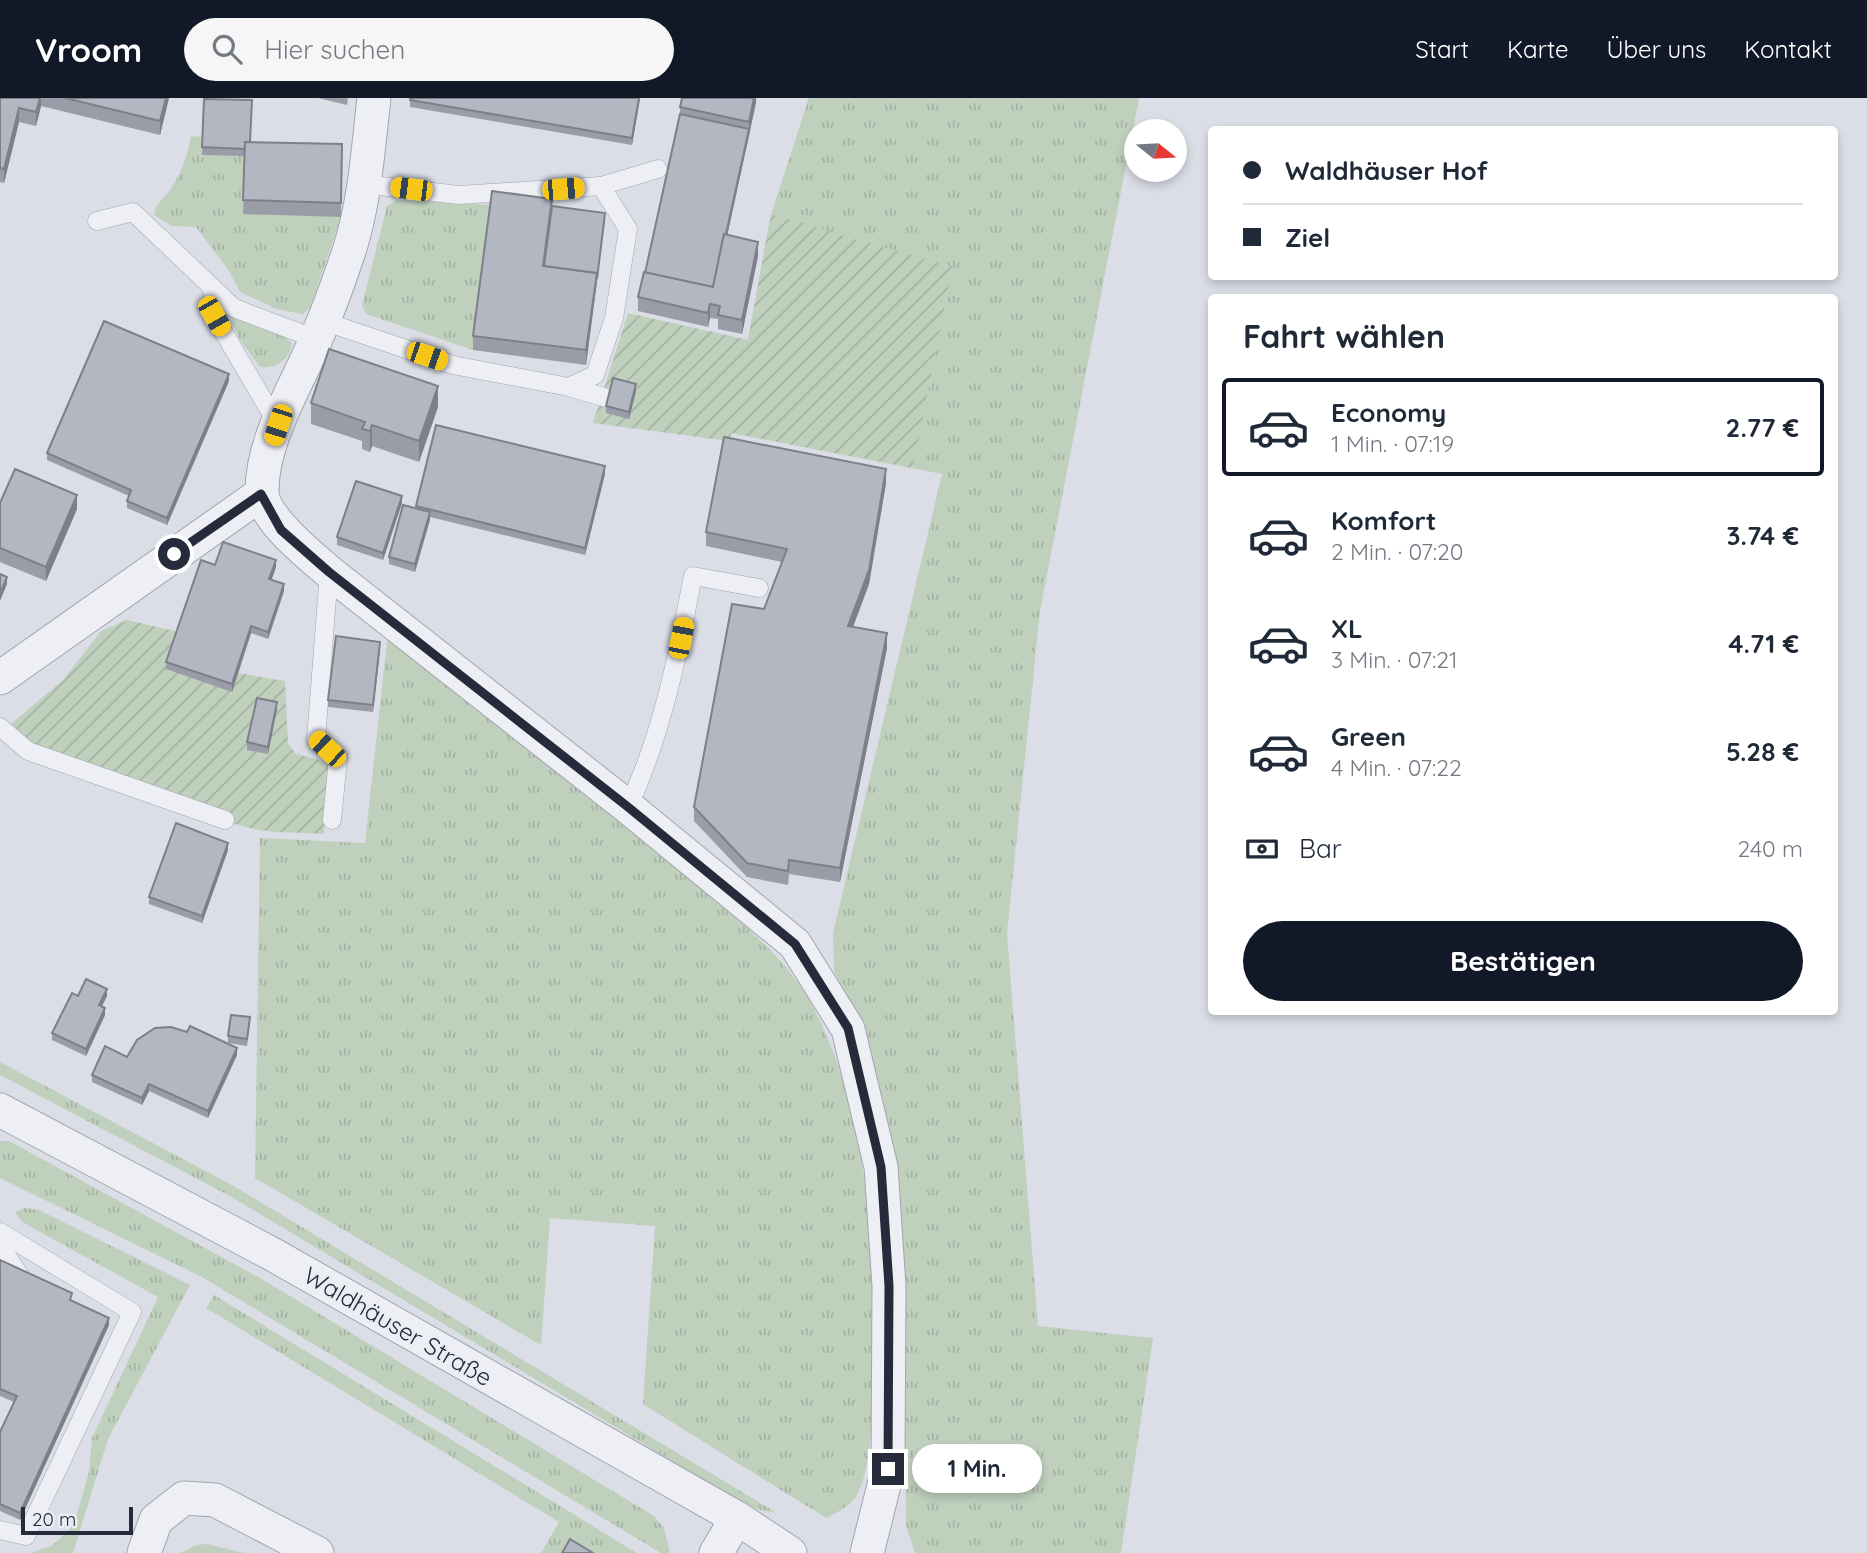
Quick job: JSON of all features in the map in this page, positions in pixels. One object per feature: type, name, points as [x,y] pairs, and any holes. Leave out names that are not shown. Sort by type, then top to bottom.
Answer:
[{"type":"street","points":[[374,98],[363,184],[350,248],[319,330],[278,425],[267,458],[261,494],[281,530],[329,572],[628,807],[795,944],[848,1028],[881,1167],[889,1286],[888,1469],[867,1553]]},
{"type":"street","points":[[0,678],[261,494]]},
{"type":"street","name":"Waldhäuser Straße","points":[[0,1110],[272,1254],[737,1518],[790,1553]]},
{"type":"street","points":[[144,1553],[156,1520],[184,1498],[215,1500],[317,1553]]},
{"type":"street","points":[[716,1553],[737,1518]]},
{"type":"lane","points":[[363,184],[460,195],[601,186],[658,169]]},
{"type":"lane","points":[[569,387],[595,375],[614,318],[628,229],[601,186]]},
{"type":"lane","points":[[96,221],[133,212],[234,308],[453,365],[569,387],[610,399]]},
{"type":"lane","points":[[212,287],[214,316],[278,425]]},
{"type":"lane","points":[[329,572],[316,739],[338,758],[332,820]]},
{"type":"lane","points":[[628,807],[647,766],[681,638],[693,576],[759,588]]},
{"type":"lane","points":[[0,727],[28,751],[225,820]]},
{"type":"lane","points":[[0,1232],[132,1312],[26,1536],[0,1530]]},
{"type":"lane","points":[[0,1245],[20,1276]]},
{"type":"green space","points":[[809,98],[1139,98],[1135,119],[1124,119],[1124,176],[1040,611],[1007,933],[1038,1326],[1153,1338],[1121,1553],[915,1553],[906,1525],[904,1298],[853,1020],[834,970],[833,933],[942,474],[731,433],[771,214]]},
{"type":"green space","points":[[191,136],[208,139],[247,156],[341,217],[311,306],[303,314],[276,309],[240,292],[229,271],[196,227],[172,226],[154,215],[157,205],[180,173]]},
{"type":"green space","points":[[397,200],[492,205],[473,350],[366,314],[362,305],[387,206]]},
{"type":"green space","points":[[771,214],[952,267],[913,468],[732,433],[728,441],[593,423],[628,313],[748,340]]},
{"type":"green space","points":[[230,314],[280,333],[292,343],[289,354],[277,365],[260,367],[238,337]]},
{"type":"green space","points":[[127,620],[179,632],[238,673],[285,681],[288,743],[296,754],[328,765],[324,834],[262,831],[222,821],[126,786],[4,730],[63,680],[101,631]]},
{"type":"green space","points":[[388,632],[684,869],[772,952],[794,977],[812,1005],[831,1046],[857,1134],[869,1226],[874,1319],[873,1412],[866,1469],[854,1499],[826,1518],[643,1404],[655,1226],[550,1218],[541,1345],[255,1178],[260,838],[365,843]]},
{"type":"green space","points":[[0,1062],[232,1185],[777,1513],[756,1509],[734,1498],[228,1195],[0,1075]]},
{"type":"green space","points":[[0,1141],[9,1141],[260,1278],[654,1516],[664,1528],[670,1553],[661,1553],[202,1277],[0,1178]]},
{"type":"green space","points":[[25,1208],[39,1210],[190,1285],[108,1439],[73,1553],[31,1553],[53,1545],[74,1525],[89,1472],[92,1438],[158,1297],[22,1222],[15,1212]]},
{"type":"green space","points":[[214,1295],[637,1553],[541,1553],[559,1522],[206,1308]]},
{"type":"green space","points":[[207,1544],[244,1553],[181,1553],[196,1545]]},
{"type":"building","points":[[0,98],[40,98],[36,112],[19,108],[4,169],[0,168]]},
{"type":"building","points":[[65,98],[166,98],[160,121]]},
{"type":"building","points":[[410,98],[639,98],[632,138]]},
{"type":"building","points":[[682,98],[754,98],[749,122],[680,107]]},
{"type":"building","points":[[204,99],[252,100],[250,142],[245,142],[245,149],[202,147]]},
{"type":"building","points":[[680,114],[749,129],[713,287],[645,273]]},
{"type":"building","points":[[245,142],[342,144],[341,203],[243,200]]},
{"type":"building","points":[[492,191],[552,199],[543,266],[597,273],[586,350],[473,336]]},
{"type":"building","points":[[552,206],[605,213],[597,279],[597,273],[544,266]]},
{"type":"building","points":[[724,234],[758,242],[742,320],[718,315],[720,306],[710,304],[708,313],[638,297],[644,272],[713,287]]},
{"type":"building","points":[[104,321],[229,374],[167,518],[127,501],[131,490],[47,453]]},
{"type":"building","points":[[329,349],[438,386],[419,441],[372,425],[370,431],[362,429],[365,422],[311,403]]},
{"type":"building","points":[[613,378],[636,384],[629,412],[606,406]]},
{"type":"building","points":[[436,425],[605,466],[585,548],[416,506]]},
{"type":"building","points":[[724,437],[886,469],[869,570],[848,626],[887,633],[840,868],[789,860],[788,871],[747,863],[694,807],[732,604],[764,609],[787,549],[706,532]]},
{"type":"building","points":[[15,469],[77,495],[46,567],[0,548],[0,503]]},
{"type":"building","points":[[356,481],[402,496],[383,553],[337,537]]},
{"type":"building","points":[[403,505],[430,512],[415,564],[389,557]]},
{"type":"building","points":[[223,542],[276,560],[269,579],[284,584],[268,632],[251,626],[232,684],[166,662],[201,560],[215,565]]},
{"type":"building","points":[[0,574],[7,577],[0,594]]},
{"type":"building","points":[[336,636],[380,642],[373,705],[328,700]]},
{"type":"building","points":[[257,698],[277,702],[268,747],[247,742]]},
{"type":"building","points":[[176,823],[228,843],[202,916],[149,897]]},
{"type":"building","points":[[86,979],[107,989],[99,1005],[105,1008],[86,1049],[52,1033],[72,993],[78,996]]},
{"type":"building","points":[[231,1015],[250,1017],[247,1039],[228,1036]]},
{"type":"building","points":[[190,1026],[237,1048],[208,1111],[149,1084],[142,1098],[92,1075],[105,1046],[127,1057],[137,1040],[155,1028],[171,1027],[187,1032]]},
{"type":"building","points":[[0,1260],[72,1293],[70,1300],[109,1318],[20,1513],[0,1504],[0,1432],[17,1396],[0,1389]]},
{"type":"building","points":[[570,1539],[593,1553],[562,1553]]},
{"type":"route","points":[[174,554],[261,494],[281,530],[329,572],[628,807],[795,944],[848,1028],[881,1167],[889,1286],[888,1469]]}]
